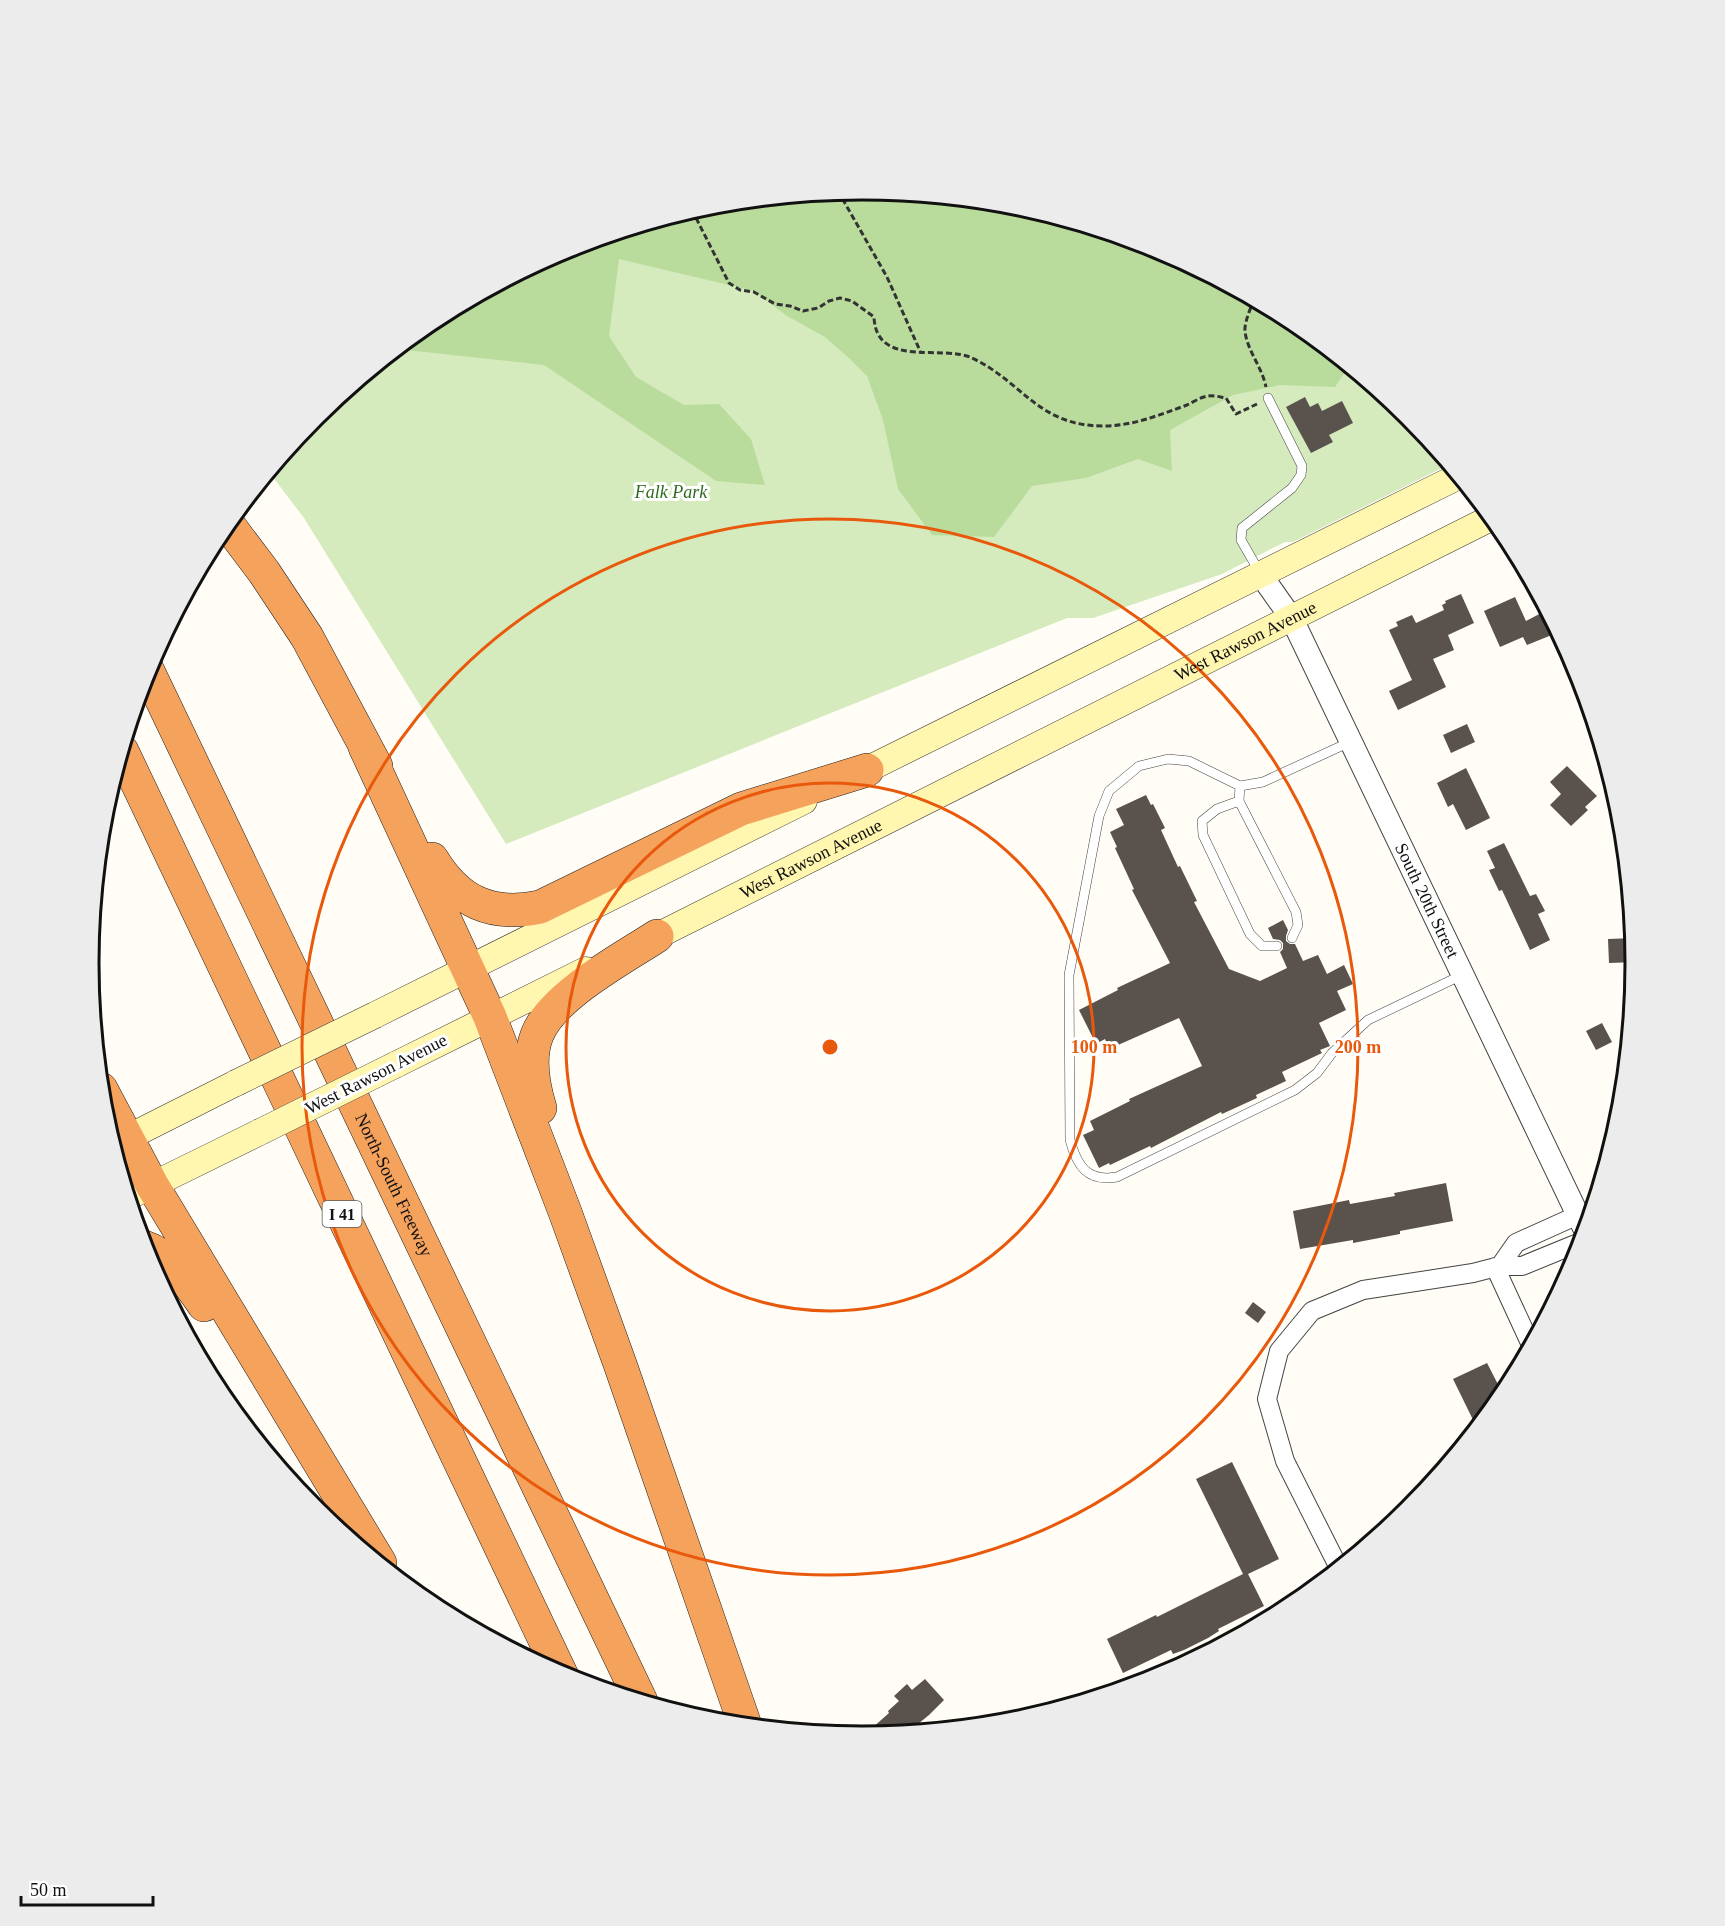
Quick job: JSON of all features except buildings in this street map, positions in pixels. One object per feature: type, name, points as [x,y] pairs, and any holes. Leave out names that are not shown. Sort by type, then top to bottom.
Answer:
[{"type":"highway","points":[[233,531],[264,572],[307,637],[365,747],[490,1017],[565,1212],[624,1375],[742,1717]]},
{"type":"highway","name":"North-South Freeway","points":[[153,682],[637,1692]]},
{"type":"highway","points":[[365,747],[443,877],[456,891],[468,899],[499,909],[512,910],[540,907],[741,809],[867,770]]},
{"type":"highway","name":"I 41","points":[[126,760],[555,1661]]},
{"type":"highway","points":[[565,1212],[555,1156],[532,1076],[532,1052],[537,1035],[545,1020],[581,986],[657,936]]},
{"type":"highway","points":[[121,1144],[140,1191],[305,1440],[369,1545]]},
{"type":"highway","points":[[156,1254],[181,1273],[261,1389],[305,1440]]},
{"type":"main road","points":[[120,1141],[1453,479]]},
{"type":"main road","name":"West Rawson Avenue","points":[[140,1191],[657,936],[1484,521]]},
{"type":"street","name":"South 20th Street","points":[[1262,575],[1292,619],[1581,1220]]},
{"type":"street","points":[[1497,1267],[1516,1243],[1579,1224]]},
{"type":"street","points":[[1336,1562],[1285,1461],[1267,1399],[1279,1351],[1312,1311],[1363,1290],[1497,1267],[1522,1266],[1572,1245]]},
{"type":"street","points":[[1497,1267],[1528,1337]]},
{"type":"lane","points":[[1262,575],[1241,540],[1242,528],[1292,488],[1301,475],[1302,466],[1268,398]]},
{"type":"lane","points":[[1351,742],[1263,782],[1240,786],[1189,761],[1168,759],[1139,766],[1109,790],[1099,816],[1069,975],[1070,1140],[1075,1159],[1087,1173],[1103,1179],[1117,1177],[1295,1090],[1317,1073],[1332,1053],[1368,1020],[1462,975]]},
{"type":"lane","points":[[1240,786],[1239,801],[1296,912],[1298,925],[1292,938]]},
{"type":"lane","points":[[1239,801],[1216,809],[1202,821],[1203,835],[1250,934],[1262,946],[1277,946]]},
{"type":"path","points":[[843,200],[886,277],[921,353]]},
{"type":"path","points":[[696,218],[729,283],[740,290],[754,292],[776,304],[803,311],[818,308],[829,301],[840,298],[852,301],[874,317],[879,337],[905,351],[971,357],[998,374],[1043,410],[1058,418],[1082,425],[1105,426],[1143,421],[1209,396],[1226,398],[1236,414],[1268,398],[1262,370],[1251,352],[1244,330],[1252,307]]},
{"type":"green space","points":[[862,200],[912,201],[962,206],[1011,214],[1108,240],[1200,278],[1244,302],[1287,328],[1345,372],[1335,387],[1280,385],[1233,395],[1170,430],[1172,471],[1138,459],[1086,478],[1032,486],[994,537],[932,535],[898,489],[883,420],[867,376],[825,337],[787,316],[754,291],[619,259],[609,336],[636,377],[684,405],[719,404],[751,439],[765,485],[716,481],[544,365],[407,350],[438,328],[525,278],[617,240],[714,214],[763,206],[813,201]]},
{"type":"green space","name":"Falk Park","points":[[813,201],[912,201],[1011,214],[1108,240],[1155,258],[1200,278],[1244,302],[1287,328],[1327,357],[1402,423],[1443,467],[1293,542],[1285,542],[1222,574],[1093,618],[1067,618],[506,844],[304,518],[273,478],[323,423],[359,389],[438,328],[525,278],[617,240],[714,214]]}]
